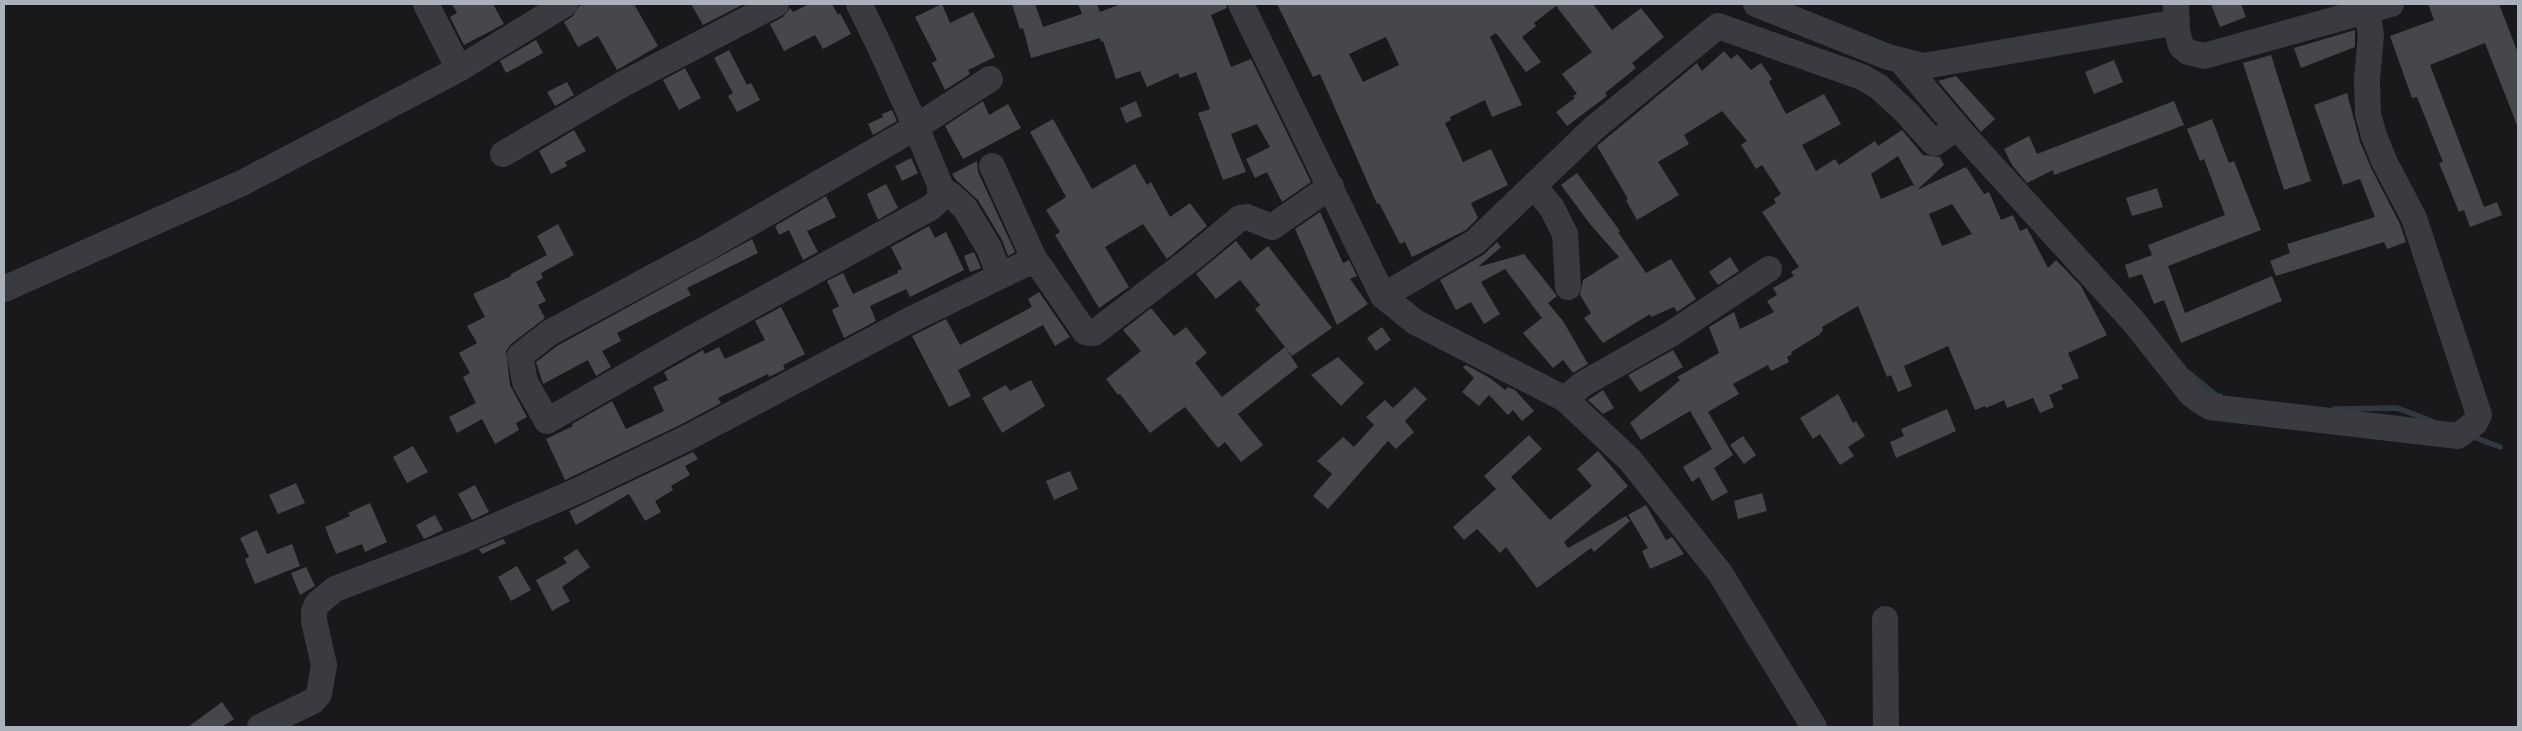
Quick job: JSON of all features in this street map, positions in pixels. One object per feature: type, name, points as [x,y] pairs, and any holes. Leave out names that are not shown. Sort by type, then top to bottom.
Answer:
[{"type":"street","points":[[426,4],[459,69]]},
{"type":"street","points":[[4,289],[242,183],[459,69],[565,4]]},
{"type":"street","points":[[503,154],[623,84],[776,4]]},
{"type":"street","points":[[859,4],[916,127],[941,189],[940,198],[930,208],[689,340],[547,421],[525,382],[520,356],[549,333],[707,248],[916,127],[990,79]]},
{"type":"street","points":[[1241,4],[1383,296],[1415,322],[1565,399],[1630,460],[1720,572],[1814,727]]},
{"type":"street","points":[[2379,8],[2372,35],[2367,79],[2368,114],[2385,164],[2414,218],[2479,415],[2475,423],[2458,436],[2210,407],[2191,394],[2134,322],[1947,135],[1862,77],[1738,12],[1902,62],[1921,66],[1938,65],[2176,13],[2181,46],[2188,52],[2204,56],[2274,35],[2379,8]]},
{"type":"street","points":[[1383,296],[1475,242],[1594,128],[1738,12]]},
{"type":"street","points":[[1902,62],[1947,135]]},
{"type":"street","points":[[992,166],[1036,263],[1084,332],[1091,334],[1191,259],[1240,218],[1247,217],[1272,227],[1331,186]]},
{"type":"street","points":[[1534,186],[1552,208],[1565,234],[1568,287]]},
{"type":"street","points":[[941,189],[965,208],[989,248],[1000,276]]},
{"type":"street","points":[[260,727],[313,702],[319,694],[324,665],[314,621],[314,612],[317,604],[335,589],[463,540],[577,491],[688,438],[906,322],[1027,263],[1036,263]]},
{"type":"street","points":[[1565,399],[1583,384],[1678,329],[1769,269]]},
{"type":"street","points":[[1885,619],[1886,727]]},
{"type":"building","points":[[452,4],[493,4],[504,24],[464,45],[450,17],[457,13]]},
{"type":"building","points":[[584,4],[634,4],[658,46],[617,70],[598,36],[578,47],[564,22],[573,16],[579,6]]},
{"type":"building","points":[[691,4],[744,4],[703,25]]},
{"type":"building","points":[[809,4],[832,4],[838,15],[840,13],[851,34],[823,49],[815,35],[784,51],[770,24],[783,17],[790,8],[793,12]]},
{"type":"building","points":[[942,4],[950,23],[973,12],[995,57],[968,70],[970,74],[945,90],[932,63],[937,60],[915,17]]},
{"type":"building","points":[[1012,4],[1035,4],[1043,27],[1082,14],[1078,4],[1097,4],[1100,12],[1121,4],[1226,4],[1227,8],[1211,15],[1231,67],[1251,59],[1311,182],[1282,202],[1267,172],[1255,178],[1246,159],[1270,147],[1257,124],[1231,134],[1246,172],[1223,180],[1198,113],[1210,109],[1196,72],[1180,78],[1178,73],[1147,87],[1140,71],[1116,79],[1103,41],[1101,42],[1100,38],[1031,58],[1023,28],[1020,29]]},
{"type":"building","points":[[1277,4],[1593,4],[1612,30],[1641,8],[1664,37],[1632,63],[1636,68],[1605,93],[1607,96],[1567,126],[1556,112],[1575,98],[1573,96],[1577,94],[1562,74],[1592,52],[1556,6],[1534,23],[1536,26],[1522,37],[1541,62],[1526,72],[1496,33],[1490,37],[1522,105],[1492,117],[1485,100],[1450,117],[1451,120],[1445,123],[1463,162],[1491,149],[1508,185],[1471,203],[1478,218],[1466,230],[1412,257],[1405,242],[1400,244],[1379,203],[1377,204],[1320,74],[1313,77]],"holes":[[[1386,37],[1399,65],[1363,82],[1349,54]]]},
{"type":"building","points":[[2211,4],[2241,4],[2246,17],[2220,27]]},
{"type":"building","points":[[2428,4],[2499,4],[2518,53],[2517,125],[2485,43],[2430,65],[2484,207],[2497,202],[2502,215],[2470,227],[2464,210],[2459,212],[2439,163],[2443,162],[2417,97],[2412,98],[2390,36],[2434,20]]},
{"type":"building","points":[[2355,30],[2355,47],[2301,68],[2294,48]]},
{"type":"building","points":[[536,40],[543,53],[506,73],[500,61]]},
{"type":"building","points":[[729,50],[747,85],[751,83],[760,100],[737,112],[728,96],[733,93],[714,58]]},
{"type":"building","points":[[1724,51],[1731,59],[1737,54],[1751,70],[1761,63],[1772,79],[1769,82],[1786,114],[1824,94],[1841,124],[1802,145],[1816,171],[1835,159],[1839,165],[1875,141],[1878,146],[1902,130],[1923,155],[1940,157],[1944,165],[1917,190],[1966,167],[1984,194],[1989,192],[2001,220],[2013,215],[2020,231],[2027,228],[2048,268],[2056,260],[2081,286],[2107,335],[2068,353],[2079,378],[2061,385],[2063,389],[2049,395],[2054,407],[2040,413],[2033,398],[2007,408],[2004,400],[1986,408],[1985,406],[1975,410],[1948,346],[1904,366],[1912,386],[1898,392],[1891,375],[1887,377],[1858,306],[1822,327],[1823,330],[1819,335],[1791,352],[1792,354],[1787,357],[1789,362],[1771,371],[1768,365],[1733,384],[1739,394],[1708,412],[1733,455],[1714,468],[1728,492],[1712,501],[1699,477],[1692,482],[1683,467],[1712,449],[1690,411],[1641,440],[1630,423],[1680,380],[1677,377],[1719,353],[1709,327],[1734,312],[1740,329],[1774,312],[1767,301],[1777,295],[1773,288],[1794,276],[1791,272],[1799,267],[1762,212],[1776,203],[1774,199],[1781,194],[1762,165],[1756,169],[1741,145],[1747,141],[1722,111],[1684,135],[1689,144],[1658,162],[1679,195],[1637,220],[1626,200],[1628,199],[1597,146],[1697,63],[1702,71]],"holes":[[[1898,156],[1916,189],[1913,185],[1881,199],[1871,174]],[[1952,204],[1972,234],[1942,246],[1929,214]]]},
{"type":"building","points":[[2271,55],[2311,181],[2284,190],[2243,63]]},
{"type":"building","points":[[2114,60],[2123,82],[2094,94],[2085,72]]},
{"type":"building","points":[[685,68],[701,98],[679,110],[663,80]]},
{"type":"building","points":[[1956,76],[1995,119],[1981,132],[1938,81]]},
{"type":"building","points":[[567,82],[574,95],[555,106],[547,92]]},
{"type":"building","points":[[2347,93],[2360,142],[2400,224],[2406,242],[2387,249],[2384,242],[2276,276],[2270,261],[2290,253],[2287,244],[2375,217],[2360,179],[2343,185],[2314,105]]},
{"type":"building","points":[[983,101],[989,115],[1008,104],[1021,128],[963,159],[945,126]]},
{"type":"building","points":[[1136,101],[1142,116],[1126,123],[1120,108]]},
{"type":"building","points":[[2174,101],[2184,125],[2054,175],[2053,170],[2027,183],[2012,165],[2004,149],[2029,136],[2037,154]]},
{"type":"building","points":[[892,110],[897,121],[873,135],[868,124],[883,117],[882,114]]},
{"type":"building","points":[[1053,119],[1092,189],[1135,164],[1147,185],[1151,182],[1170,217],[1190,203],[1207,226],[1167,259],[1143,224],[1105,247],[1129,287],[1099,308],[1055,235],[1060,232],[1046,210],[1066,197],[1030,132]]},
{"type":"building","points":[[2212,119],[2229,163],[2234,161],[2261,230],[2168,266],[2185,313],[2272,276],[2282,301],[2181,343],[2164,300],[2154,304],[2142,274],[2129,278],[2125,265],[2152,255],[2148,245],[2225,215],[2204,159],[2200,161],[2187,129]]},
{"type":"building","points":[[574,130],[586,151],[565,162],[567,166],[551,174],[539,151]]},
{"type":"building","points":[[911,158],[918,173],[902,181],[895,166]]},
{"type":"building","points":[[977,161],[978,172],[1015,252],[1008,256],[1002,240],[978,200],[952,174]]},
{"type":"building","points":[[1577,173],[1620,231],[1618,232],[1646,273],[1671,259],[1696,299],[1677,312],[1674,307],[1651,317],[1650,314],[1603,343],[1584,318],[1591,313],[1580,295],[1583,280],[1619,257],[1590,224],[1561,185]]},
{"type":"building","points":[[886,184],[898,208],[878,220],[867,194]]},
{"type":"building","points":[[2157,188],[2163,207],[2132,216],[2126,198]]},
{"type":"building","points":[[826,196],[836,217],[807,231],[818,252],[803,260],[789,230],[779,235],[775,226]]},
{"type":"building","points":[[1320,212],[1343,263],[1349,260],[1357,276],[1350,279],[1368,304],[1337,325],[1295,229]]},
{"type":"building","points":[[558,224],[574,255],[541,273],[543,278],[536,282],[546,301],[538,305],[545,318],[511,344],[506,351],[510,385],[527,417],[516,423],[519,430],[495,444],[482,419],[457,433],[449,417],[476,403],[463,377],[470,373],[459,353],[477,343],[467,326],[485,317],[473,294],[511,276],[511,274],[547,255],[537,236]]},
{"type":"building","points":[[929,226],[935,238],[946,232],[964,270],[910,297],[906,289],[870,306],[876,321],[844,338],[832,310],[839,306],[827,281],[843,273],[853,294],[898,273],[897,271],[902,269],[891,247]]},
{"type":"building","points":[[752,239],[758,253],[687,288],[691,295],[617,333],[621,341],[602,351],[611,367],[596,376],[588,360],[543,384],[536,362],[557,346]]},
{"type":"building","points":[[1236,241],[1251,260],[1268,246],[1332,328],[1292,356],[1255,309],[1260,305],[1240,280],[1216,299],[1196,274]]},
{"type":"building","points":[[1497,242],[1501,247],[1478,267],[1524,254],[1557,296],[1548,303],[1563,321],[1588,364],[1573,373],[1563,360],[1553,368],[1523,333],[1542,318],[1505,269],[1481,282],[1500,314],[1484,324],[1471,302],[1456,310],[1440,280],[1483,255]]},
{"type":"building","points":[[974,252],[981,268],[970,272],[964,256]]},
{"type":"building","points":[[1730,257],[1739,271],[1718,285],[1709,272]]},
{"type":"building","points":[[1039,292],[1070,337],[1055,346],[1043,325],[958,370],[971,396],[949,407],[912,336],[946,319],[960,345],[1032,307],[1028,299]]},
{"type":"building","points":[[781,307],[805,354],[783,365],[785,369],[769,377],[768,374],[718,398],[721,403],[680,425],[565,480],[546,439],[573,426],[572,424],[612,401],[626,429],[664,411],[653,387],[668,380],[664,372],[703,350],[705,354],[719,347],[725,359],[765,340],[755,321]]},
{"type":"building","points":[[1151,308],[1174,336],[1186,327],[1207,353],[1195,363],[1222,397],[1285,347],[1298,367],[1238,414],[1263,445],[1241,462],[1225,442],[1218,448],[1185,407],[1150,433],[1106,379],[1141,351],[1123,330]]},
{"type":"building","points":[[1382,327],[1391,340],[1376,351],[1367,338]]},
{"type":"building","points":[[1673,350],[1683,367],[1640,392],[1628,375]]},
{"type":"building","points":[[1338,357],[1364,383],[1341,406],[1311,375]]},
{"type":"building","points":[[1466,365],[1490,378],[1505,390],[1508,387],[1515,390],[1534,411],[1522,421],[1513,410],[1508,415],[1489,395],[1479,406],[1462,392],[1474,378],[1463,367]]},
{"type":"building","points":[[1031,380],[1045,406],[1002,433],[982,398],[1006,385],[1010,391]]},
{"type":"building","points":[[1415,387],[1427,399],[1405,421],[1414,432],[1396,449],[1388,441],[1328,509],[1313,496],[1332,474],[1317,461],[1343,437],[1354,447],[1374,425],[1366,417],[1385,400],[1393,408]]},
{"type":"building","points":[[1603,390],[1614,408],[1603,414],[1588,400]]},
{"type":"building","points":[[1838,394],[1853,423],[1856,421],[1865,436],[1848,447],[1854,456],[1840,465],[1820,434],[1813,439],[1800,418]]},
{"type":"building","points":[[1947,409],[1956,431],[1896,458],[1890,442],[1904,436],[1901,429]]},
{"type":"building","points":[[1529,435],[1542,449],[1511,477],[1550,520],[1592,486],[1577,469],[1598,451],[1628,486],[1564,542],[1568,548],[1626,516],[1630,521],[1594,552],[1591,548],[1537,588],[1506,547],[1500,553],[1477,529],[1464,540],[1453,527],[1496,489],[1484,476]]},
{"type":"building","points":[[1743,436],[1756,455],[1744,464],[1730,445]]},
{"type":"building","points":[[413,446],[428,472],[407,483],[393,457]]},
{"type":"building","points":[[693,452],[698,459],[685,466],[690,475],[671,486],[673,490],[655,501],[661,512],[645,521],[629,494],[576,525],[569,511]]},
{"type":"building","points":[[1070,471],[1078,489],[1054,500],[1046,481]]},
{"type":"building","points":[[296,483],[305,503],[278,514],[269,495]]},
{"type":"building","points":[[475,485],[489,512],[472,520],[458,494]]},
{"type":"building","points":[[1762,493],[1767,511],[1738,519],[1734,501]]},
{"type":"building","points":[[370,503],[387,542],[365,552],[362,544],[336,554],[325,527],[350,516],[348,513]]},
{"type":"building","points":[[1646,505],[1666,540],[1672,537],[1684,554],[1650,569],[1642,551],[1648,548],[1628,515]]},
{"type":"building","points":[[435,515],[443,530],[424,539],[416,525]]},
{"type":"building","points":[[257,530],[267,554],[292,544],[300,566],[255,584],[245,559],[249,557],[240,538]]},
{"type":"building","points":[[503,539],[506,543],[482,554],[479,549]]},
{"type":"building","points":[[577,549],[590,567],[562,587],[570,601],[552,611],[536,580],[567,563],[563,558]]},
{"type":"building","points":[[517,566],[531,590],[511,601],[498,577]]},
{"type":"building","points":[[306,567],[315,586],[300,595],[291,573]]},
{"type":"building","points":[[222,702],[234,719],[222,727],[188,727]]},
{"type":"waterway","points":[[2188,372],[2217,396],[2220,396]]},
{"type":"waterway","points":[[2334,409],[2397,408],[2432,421]]},
{"type":"waterway","points":[[2471,436],[2500,447]]}]
